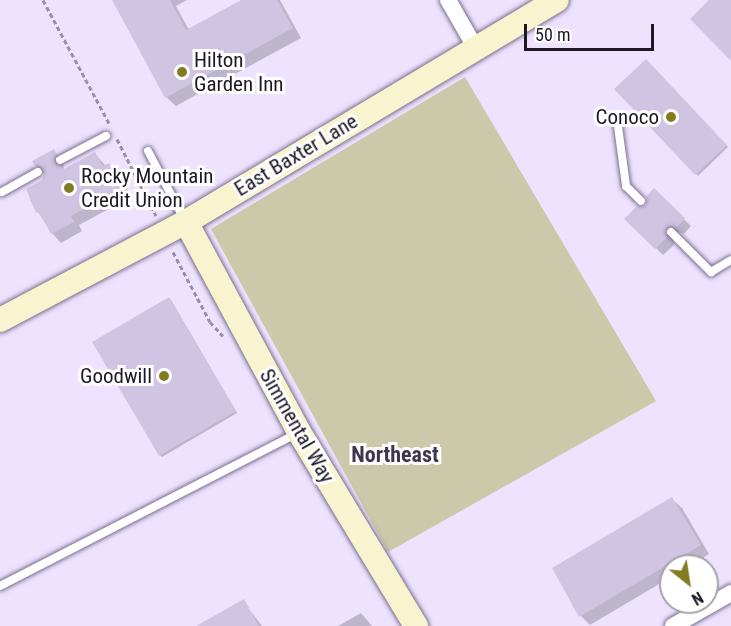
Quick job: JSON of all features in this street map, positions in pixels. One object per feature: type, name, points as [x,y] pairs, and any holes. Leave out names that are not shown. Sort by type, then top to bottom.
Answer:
[{"type":"main road","name":"East Baxter Lane","points":[[0,320],[186,222],[557,0]]},
{"type":"main road","name":"Simmental Way","points":[[186,222],[299,432],[416,626]]},
{"type":"street","points":[[448,0],[475,47]]},
{"type":"street","points":[[673,626],[731,593]]},
{"type":"lane","points":[[617,119],[626,186],[641,201]]},
{"type":"lane","points":[[60,160],[106,136]]},
{"type":"lane","points":[[148,151],[186,222]]},
{"type":"lane","points":[[2,192],[38,172]]},
{"type":"lane","points":[[671,232],[711,272],[731,260]]},
{"type":"lane","points":[[0,586],[299,432]]},
{"type":"shaded area","points":[[465,77],[656,401],[388,552],[211,229]]},
{"type":"building","name":"Hilton Garden Inn","points":[[112,0],[170,0],[186,30],[241,0],[277,0],[293,28],[165,98]]},
{"type":"building","points":[[709,0],[731,0],[731,61],[690,19]]},
{"type":"building","name":"Conoco","points":[[646,59],[727,145],[695,175],[614,89]]},
{"type":"building","points":[[54,149],[57,155],[55,163],[64,169],[95,152],[103,166],[109,163],[122,188],[71,216],[74,222],[51,234],[39,212],[36,213],[26,189],[42,180],[44,173],[42,167],[35,166],[32,161]]},
{"type":"building","points":[[654,188],[685,218],[676,228],[670,226],[666,228],[667,237],[655,249],[624,219],[637,206],[646,205],[646,197]]},
{"type":"building","name":"Goodwill","points":[[169,297],[236,411],[159,456],[92,342]]},
{"type":"building","points":[[672,497],[701,545],[686,554],[659,554],[659,570],[579,617],[552,568]]},
{"type":"building","points":[[244,599],[259,626],[196,626]]},
{"type":"place","name":"Hilton Garden Inn","points":[[182,72]]},
{"type":"place","name":"Conoco","points":[[671,117]]},
{"type":"place","name":"Rocky Mountain Credit Union","points":[[69,188]]},
{"type":"place","name":"Goodwill","points":[[164,376]]},
{"type":"district","name":"Northeast","points":[[395,455]]}]
